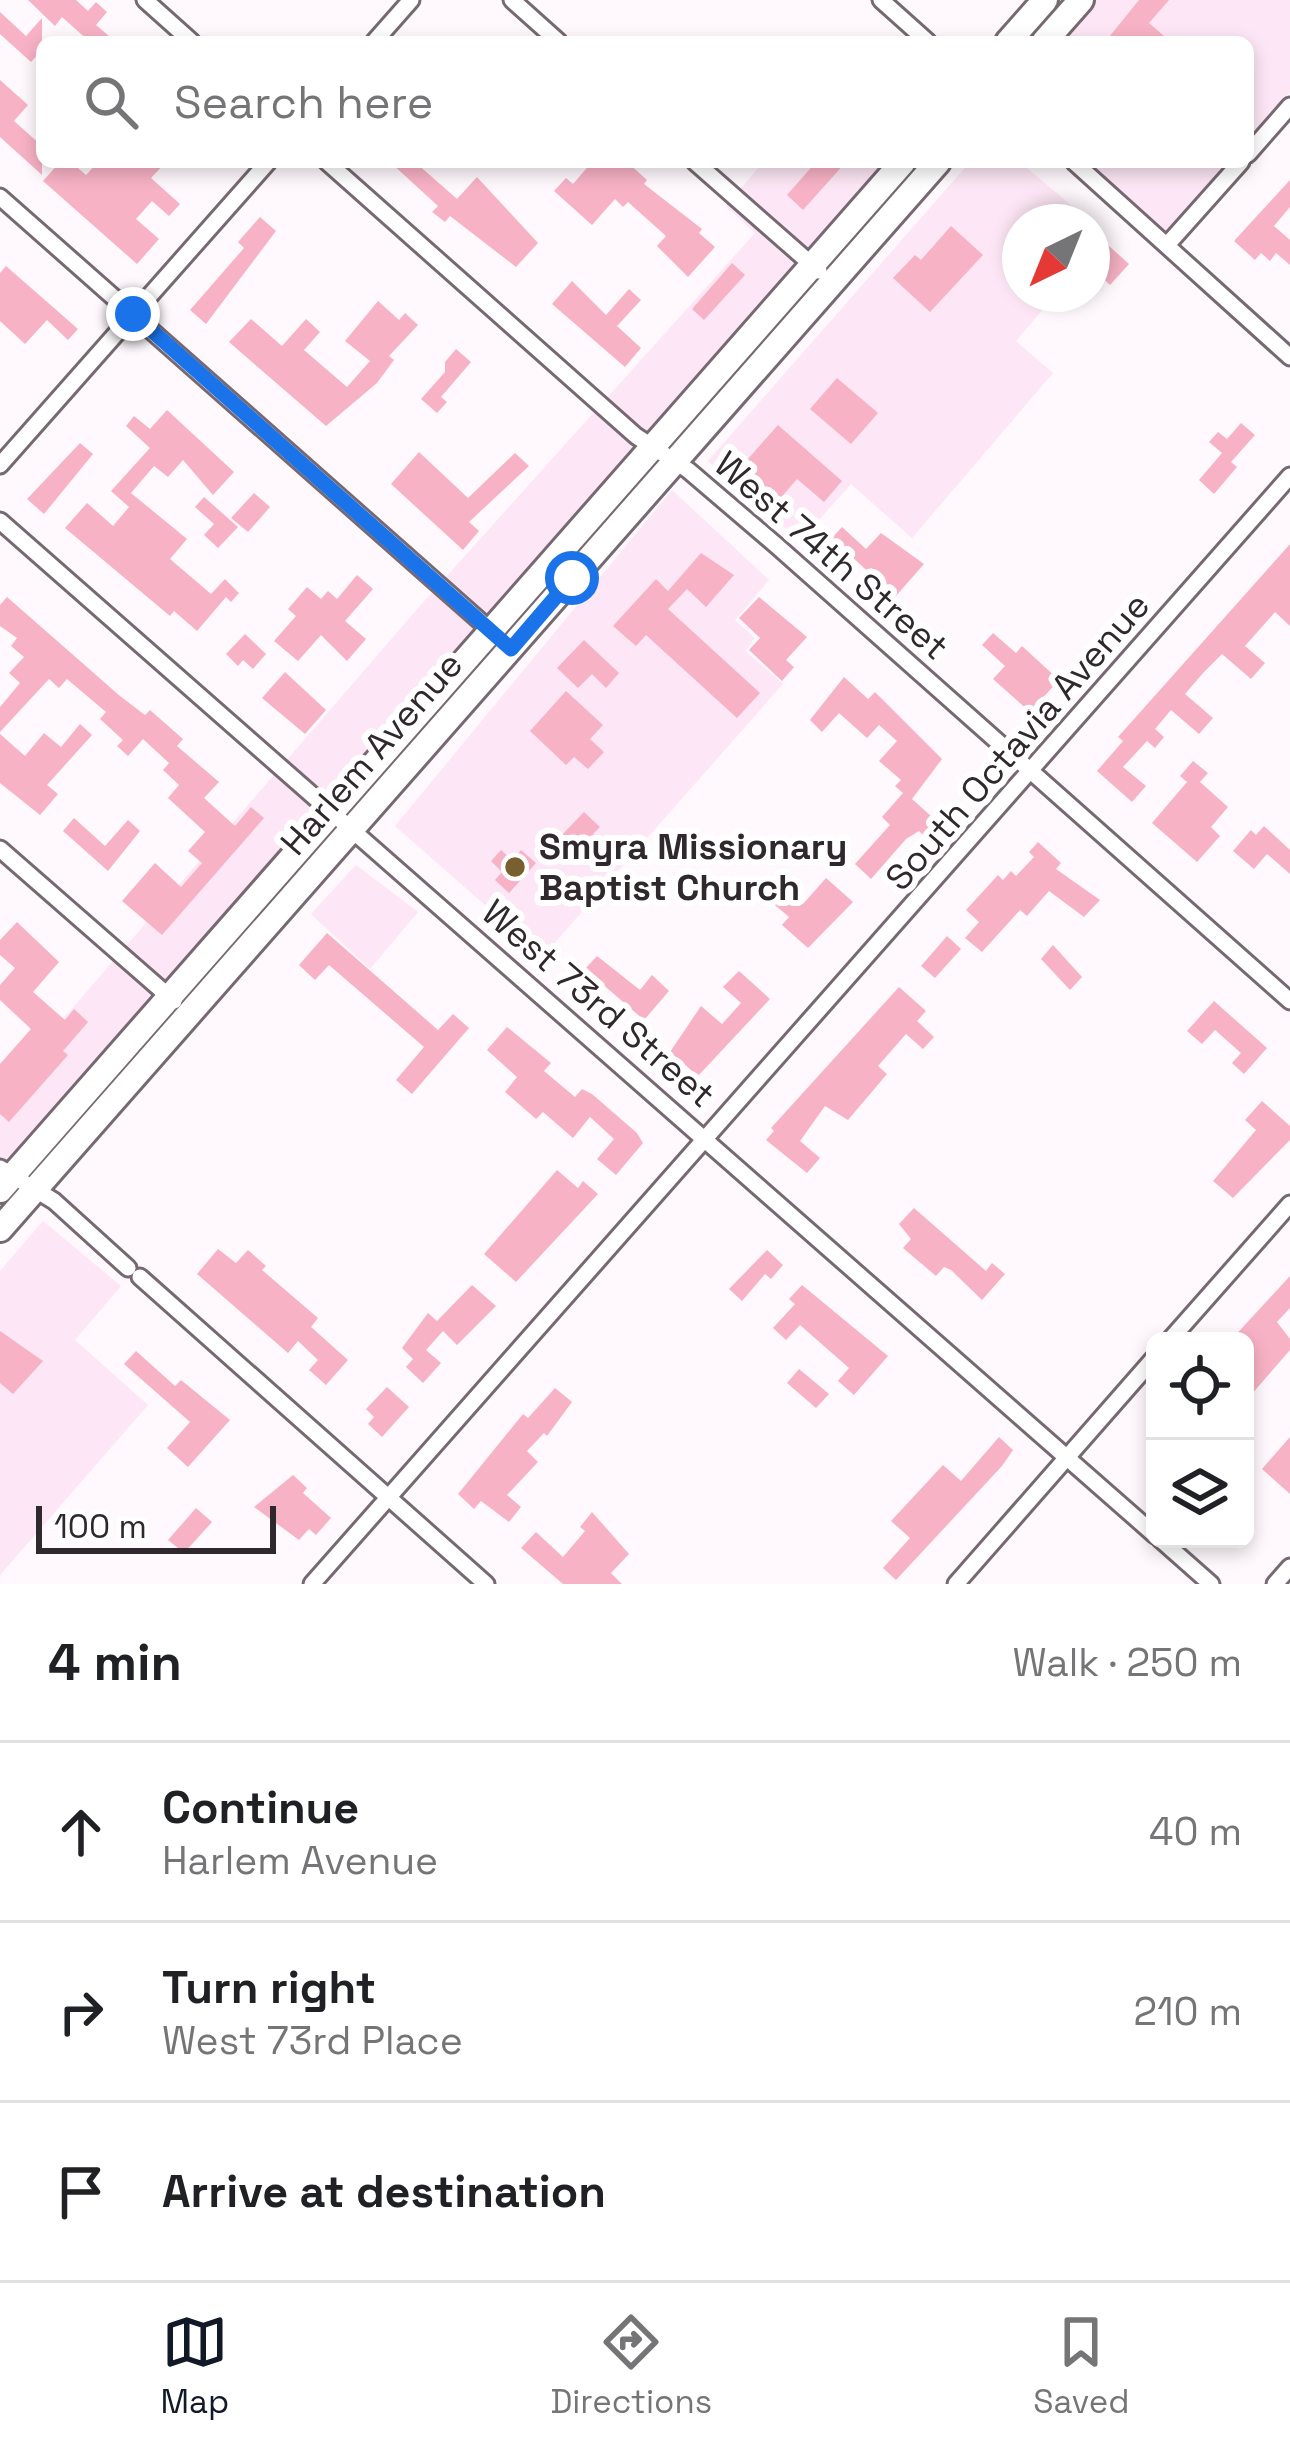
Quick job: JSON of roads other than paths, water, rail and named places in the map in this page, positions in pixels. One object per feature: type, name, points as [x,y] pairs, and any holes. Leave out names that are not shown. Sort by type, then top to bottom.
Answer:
[{"type":"main road","points":[[1013,36],[1045,0]]},
{"type":"main road","points":[[1049,36],[1081,0]]},
{"type":"main road","name":"Harlem Avenue","points":[[4,1178],[170,997],[898,168]]},
{"type":"main road","name":"Harlem Avenue","points":[[0,1229],[933,168]]},
{"type":"street","points":[[145,0],[185,36]]},
{"type":"street","points":[[379,36],[411,0]]},
{"type":"street","points":[[512,0],[552,36]]},
{"type":"street","points":[[880,0],[921,36]]},
{"type":"street","points":[[1254,147],[1290,106]]},
{"type":"street","points":[[0,465],[263,168]]},
{"type":"street","name":"West 74th Street","points":[[334,168],[1032,769],[1290,1001]]},
{"type":"street","points":[[702,168],[832,283]]},
{"type":"street","points":[[1081,168],[1290,357]]},
{"type":"street","points":[[1167,245],[1235,168]]},
{"type":"street","points":[[0,197],[511,649]]},
{"type":"street","name":"South Octavia Avenue","points":[[312,1584],[1290,476]]},
{"type":"street","name":"West 73rd Street","points":[[0,521],[1146,1527]]},
{"type":"street","points":[[0,848],[189,1015]]},
{"type":"street","points":[[4,1178],[35,1190],[134,1272],[486,1584]]},
{"type":"street","points":[[1177,1332],[1290,1204]]},
{"type":"street","points":[[956,1584],[1146,1367]]},
{"type":"street","name":"West 73rd Street","points":[[1170,1548],[1211,1584]]},
{"type":"street","points":[[1275,1584],[1290,1567]]},
{"type":"place","name":"Smyra Missionary Baptist Church","points":[[515,867]]}]
